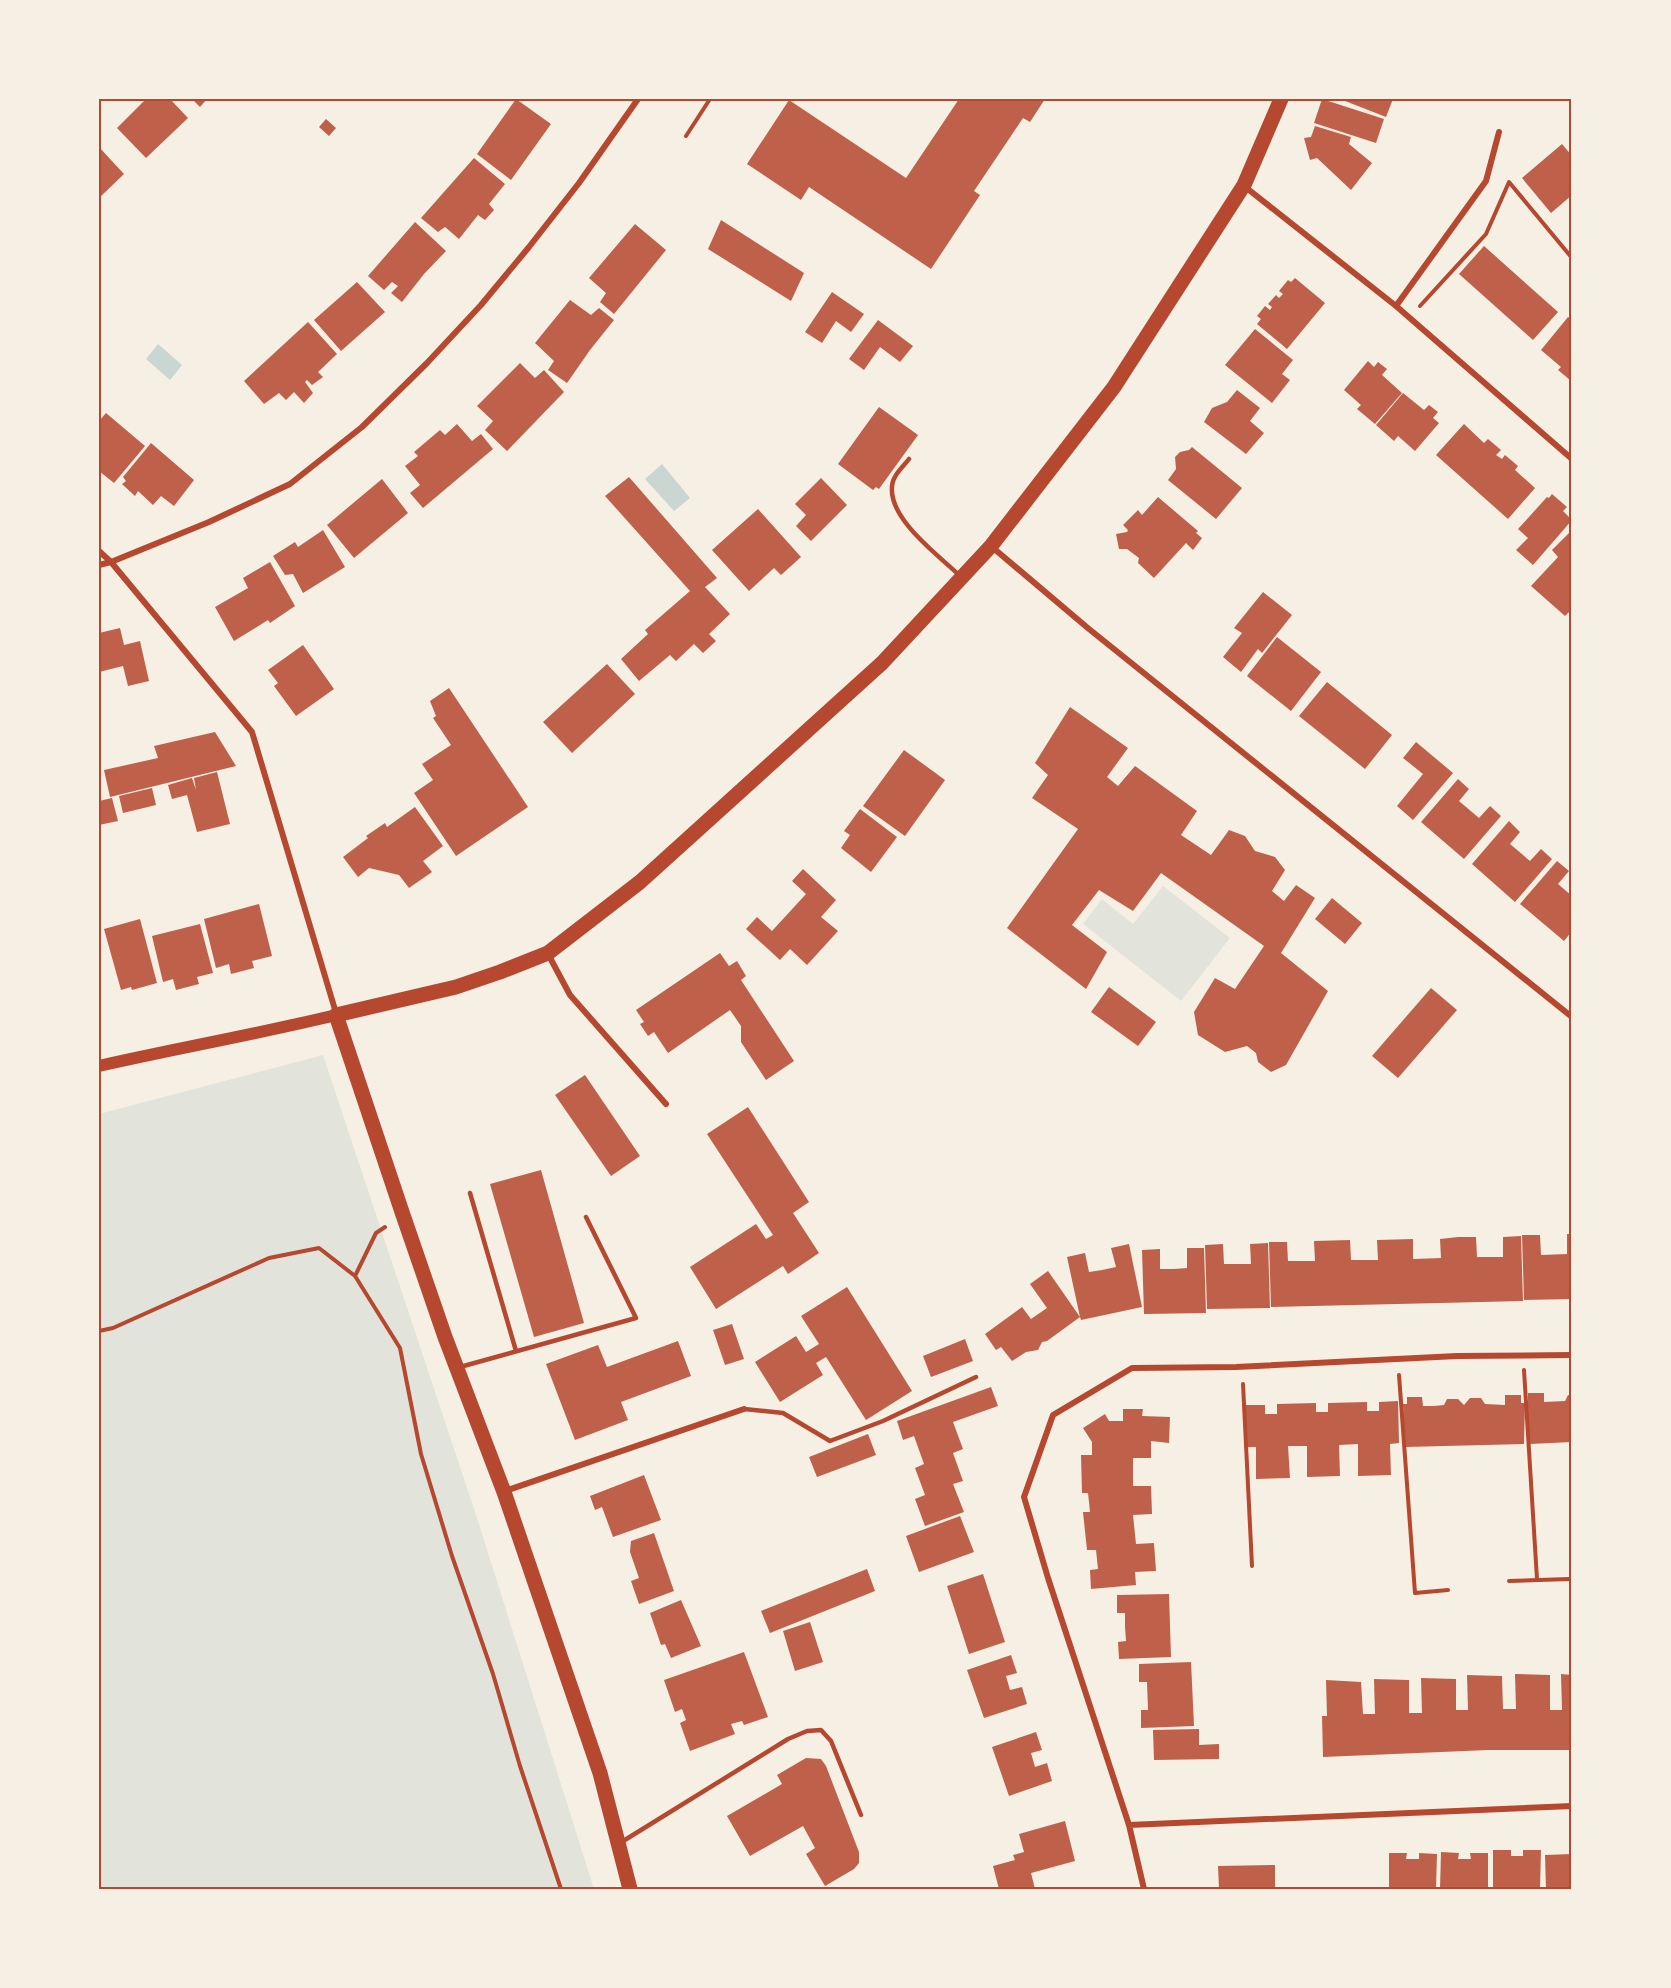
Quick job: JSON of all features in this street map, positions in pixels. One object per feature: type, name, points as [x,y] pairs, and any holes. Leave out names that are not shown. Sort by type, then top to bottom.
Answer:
[{"type":"main road","points":[[99,1066],[266,1032],[456,987],[548,953],[640,882],[882,663],[992,546],[1114,387],[1244,185],[1281,99]]},
{"type":"main road","points":[[336,1015],[403,1215],[504,1492],[600,1773],[630,1889]]},
{"type":"street","points":[[99,565],[209,522],[290,484],[362,427],[434,354],[522,256],[579,183],[638,99]]},
{"type":"street","points":[[1396,306],[1486,181],[1499,132]]},
{"type":"street","points":[[1244,185],[1396,306],[1572,459]]},
{"type":"street","points":[[992,546],[1089,629],[1572,1017]]},
{"type":"street","points":[[99,552],[111,562],[252,732],[336,1015]]},
{"type":"street","points":[[548,953],[570,995],[666,1104]]},
{"type":"street","points":[[1144,1889],[1129,1825],[1048,1578],[1024,1497],[1053,1415],[1132,1368],[1242,1367],[1572,1355]]},
{"type":"street","points":[[504,1492],[744,1409]]},
{"type":"street","points":[[1129,1825],[1572,1806]]},
{"type":"lane","points":[[909,459],[895,477],[891,488],[896,506],[902,519],[918,537],[962,578]]},
{"type":"lane","points":[[470,1193],[516,1351]]},
{"type":"lane","points":[[457,1368],[636,1318],[586,1216]]},
{"type":"lane","points":[[744,1409],[783,1413],[830,1441],[883,1421],[976,1377]]},
{"type":"lane","points":[[618,1845],[788,1739],[807,1731],[821,1730],[831,1741],[861,1815]]},
{"type":"path","points":[[686,136],[710,99]]},
{"type":"path","points":[[1410,318],[1486,234],[1509,182],[1572,258]]},
{"type":"path","points":[[355,1276],[376,1233],[403,1215]]},
{"type":"path","points":[[99,1331],[113,1328],[269,1258],[319,1248],[355,1276],[400,1348],[421,1454],[561,1889]]},
{"type":"path","points":[[1523,1356],[1537,1579]]},
{"type":"path","points":[[1397,1360],[1415,1593],[1448,1590]]},
{"type":"path","points":[[1242,1367],[1252,1566]]},
{"type":"path","points":[[1509,1581],[1569,1579]]},
{"type":"shaded area","points":[[158,344],[182,365],[170,380],[146,359]]},
{"type":"shaded area","points":[[662,464],[690,498],[674,511],[645,479]]},
{"type":"shaded area","points":[[1163,886],[1230,938],[1181,1001],[1083,924],[1102,899],[1133,924]]},
{"type":"shaded area","points":[[323,1055],[478,1521],[594,1889],[99,1889],[99,1114]]},
{"type":"building","points":[[146,99],[170,99],[188,118],[146,158],[117,128]]},
{"type":"building","points":[[192,99],[207,99],[200,107]]},
{"type":"building","points":[[516,99],[551,124],[511,180],[477,154]]},
{"type":"building","points":[[959,99],[1045,99],[1030,122],[1023,118],[974,191],[980,195],[931,269],[809,187],[801,200],[747,164],[789,100],[906,178]]},
{"type":"building","points":[[1322,99],[1384,119],[1376,143],[1314,123]]},
{"type":"building","points":[[1340,99],[1393,99],[1386,117]]},
{"type":"building","points":[[326,119],[336,128],[329,136],[319,127]]},
{"type":"building","points":[[1315,126],[1351,137],[1349,144],[1372,163],[1351,190],[1317,158],[1310,160],[1304,138],[1311,137]]},
{"type":"building","points":[[1562,144],[1572,156],[1572,195],[1551,213],[1522,178]]},
{"type":"building","points":[[99,147],[124,174],[99,198]]},
{"type":"building","points":[[474,158],[505,184],[489,204],[494,210],[485,220],[478,215],[459,239],[445,227],[438,232],[421,218]]},
{"type":"building","points":[[721,220],[804,273],[791,301],[708,249]]},
{"type":"building","points":[[415,222],[446,251],[402,302],[391,293],[398,286],[392,282],[384,290],[368,276]]},
{"type":"building","points":[[635,224],[666,250],[614,314],[600,302],[606,293],[589,278]]},
{"type":"building","points":[[1484,246],[1558,312],[1533,340],[1459,274]]},
{"type":"building","points":[[1295,278],[1325,303],[1287,349],[1257,324],[1261,319],[1257,316],[1265,306],[1270,310],[1272,307],[1268,304],[1276,295],[1279,298],[1283,294],[1279,291],[1288,280],[1291,282]]},
{"type":"building","points":[[357,282],[385,312],[341,351],[314,320]]},
{"type":"building","points":[[832,292],[864,314],[851,332],[836,321],[822,343],[805,332]]},
{"type":"building","points":[[570,300],[591,315],[599,308],[614,320],[567,383],[548,370],[554,361],[535,343]]},
{"type":"building","points":[[1568,317],[1572,320],[1572,378],[1570,380],[1558,370],[1561,367],[1541,350]]},
{"type":"building","points":[[878,320],[913,346],[900,362],[880,347],[864,370],[849,359]]},
{"type":"building","points":[[308,322],[337,354],[318,372],[323,377],[312,385],[307,380],[305,382],[313,393],[304,403],[294,392],[286,400],[279,393],[264,404],[244,381]]},
{"type":"building","points":[[1255,329],[1293,360],[1282,374],[1290,380],[1272,403],[1225,365]]},
{"type":"building","points":[[1368,361],[1374,367],[1378,362],[1387,369],[1382,375],[1402,393],[1375,424],[1357,409],[1361,405],[1344,390]]},
{"type":"building","points":[[520,363],[535,378],[544,370],[564,392],[507,451],[485,430],[493,421],[477,406]]},
{"type":"building","points":[[1237,390],[1260,408],[1250,421],[1264,433],[1246,454],[1204,422],[1212,408],[1227,402]]},
{"type":"building","points":[[1403,393],[1424,410],[1429,405],[1438,412],[1433,418],[1439,423],[1415,451],[1398,436],[1394,441],[1376,425]]},
{"type":"building","points":[[879,407],[918,435],[879,489],[876,487],[873,490],[838,464]]},
{"type":"building","points":[[106,413],[145,446],[114,483],[99,471],[101,464],[99,421]]},
{"type":"building","points":[[457,424],[472,441],[481,434],[493,449],[423,508],[410,493],[420,485],[405,466],[418,456],[414,452],[440,430],[445,435]]},
{"type":"building","points":[[1464,424],[1484,443],[1488,439],[1501,450],[1496,455],[1502,459],[1505,455],[1518,466],[1515,470],[1535,488],[1508,519],[1436,455]]},
{"type":"building","points":[[151,443],[194,480],[174,506],[161,496],[153,505],[138,491],[135,496],[122,484],[126,481],[123,477]]},
{"type":"building","points":[[1192,447],[1242,488],[1216,519],[1168,480],[1176,469],[1175,457]]},
{"type":"building","points":[[629,477],[717,578],[705,587],[730,614],[709,634],[716,641],[703,653],[694,644],[676,661],[670,655],[639,681],[621,659],[648,634],[645,630],[690,591],[605,496]]},
{"type":"building","points":[[821,478],[847,505],[811,541],[796,526],[806,515],[795,504]]},
{"type":"building","points":[[382,479],[408,513],[354,558],[327,525]]},
{"type":"building","points":[[1552,494],[1567,507],[1563,511],[1572,520],[1533,565],[1516,550],[1528,538],[1518,529]]},
{"type":"building","points":[[1158,497],[1198,531],[1196,533],[1202,538],[1193,550],[1186,543],[1154,578],[1138,563],[1139,558],[1127,549],[1119,549],[1116,534],[1127,532],[1128,530],[1123,525],[1138,510],[1142,515]]},
{"type":"building","points":[[758,509],[801,557],[781,575],[774,568],[749,591],[712,550]]},
{"type":"building","points":[[323,530],[345,567],[303,593],[293,574],[285,575],[273,556],[295,542],[298,547]]},
{"type":"building","points":[[1572,530],[1572,609],[1565,616],[1531,586],[1558,557],[1552,550]]},
{"type":"building","points":[[270,562],[295,606],[270,623],[268,620],[234,641],[215,607],[248,588],[243,578]]},
{"type":"building","points":[[1263,592],[1292,615],[1262,653],[1258,649],[1241,672],[1223,657],[1242,633],[1234,628]]},
{"type":"building","points":[[120,628],[124,645],[140,641],[149,681],[128,686],[123,666],[99,672],[99,633]]},
{"type":"building","points":[[1277,637],[1321,672],[1291,711],[1247,676]]},
{"type":"building","points":[[303,645],[334,689],[296,716],[274,686],[278,683],[268,670]]},
{"type":"building","points":[[607,664],[635,694],[572,753],[543,722]]},
{"type":"building","points":[[1327,682],[1392,735],[1365,769],[1299,716]]},
{"type":"building","points":[[449,688],[528,807],[456,856],[414,793],[433,780],[422,764],[451,745],[433,718],[436,716],[430,701]]},
{"type":"building","points":[[1070,707],[1128,748],[1107,777],[1118,786],[1135,766],[1197,811],[1181,835],[1211,855],[1229,830],[1245,836],[1255,851],[1275,857],[1285,870],[1272,891],[1284,901],[1296,885],[1315,898],[1281,953],[1328,991],[1286,1065],[1271,1072],[1258,1062],[1256,1053],[1247,1046],[1225,1052],[1198,1035],[1194,1012],[1215,978],[1235,989],[1264,946],[1161,873],[1133,911],[1099,890],[1072,925],[1107,952],[1086,989],[1007,928],[1078,829],[1032,798],[1048,775],[1035,763]]},
{"type":"building","points":[[215,732],[236,766],[110,797],[104,770],[158,758],[154,746]]},
{"type":"building","points":[[1416,742],[1453,773],[1413,820],[1397,806],[1423,774],[1403,758]]},
{"type":"building","points":[[904,750],[945,780],[905,836],[863,806]]},
{"type":"building","points":[[217,772],[230,824],[197,832],[187,795],[172,799],[168,785],[192,778],[196,790],[194,778]]},
{"type":"building","points":[[1458,779],[1469,789],[1459,801],[1479,818],[1490,806],[1501,816],[1464,859],[1421,822]]},
{"type":"building","points":[[152,788],[156,805],[123,813],[119,796]]},
{"type":"building","points":[[112,798],[118,821],[99,825],[99,801]]},
{"type":"building","points":[[415,807],[443,846],[423,861],[432,872],[409,888],[399,875],[369,868],[358,877],[343,857],[368,838],[366,836],[385,823],[387,827]]},
{"type":"building","points":[[860,809],[897,837],[871,872],[841,848],[850,835],[844,831]]},
{"type":"building","points":[[1509,821],[1520,832],[1510,844],[1530,861],[1541,849],[1552,859],[1515,902],[1472,864]]},
{"type":"building","points":[[1557,861],[1569,871],[1558,884],[1572,896],[1572,931],[1564,941],[1520,904]]},
{"type":"building","points":[[803,869],[836,900],[821,917],[838,931],[807,965],[790,949],[780,960],[746,929],[757,917],[772,931],[806,894],[792,881]]},
{"type":"building","points":[[1332,898],[1362,923],[1345,944],[1315,919]]},
{"type":"building","points":[[259,904],[272,956],[252,961],[254,968],[231,974],[229,964],[216,968],[204,919]]},
{"type":"building","points":[[140,919],[157,983],[132,990],[131,987],[121,990],[104,929]]},
{"type":"building","points":[[200,924],[213,973],[197,977],[199,984],[176,990],[173,979],[163,982],[152,936]]},
{"type":"building","points":[[720,953],[729,966],[737,961],[746,976],[741,980],[794,1061],[766,1080],[741,1042],[741,1026],[730,1010],[668,1053],[654,1032],[648,1036],[640,1024],[644,1022],[636,1010]]},
{"type":"building","points":[[1109,987],[1156,1022],[1138,1046],[1091,1012]]},
{"type":"building","points":[[1431,988],[1457,1010],[1398,1078],[1372,1056]]},
{"type":"building","points":[[585,1075],[640,1156],[611,1176],[555,1095]]},
{"type":"building","points":[[748,1107],[809,1202],[793,1213],[819,1253],[788,1274],[783,1266],[716,1309],[690,1267],[756,1224],[766,1239],[773,1235],[707,1134]]},
{"type":"building","points":[[541,1170],[584,1323],[534,1337],[490,1184]]},
{"type":"building","points":[[1567,1234],[1572,1234],[1572,1299],[1524,1300],[1522,1235],[1540,1235],[1541,1255],[1567,1254]]},
{"type":"building","points":[[1521,1236],[1523,1301],[1271,1307],[1269,1242],[1287,1242],[1288,1261],[1315,1261],[1314,1241],[1350,1240],[1351,1260],[1378,1260],[1377,1240],[1413,1239],[1413,1259],[1441,1258],[1440,1239],[1476,1237],[1477,1257],[1503,1257],[1503,1237]]},
{"type":"building","points":[[1268,1243],[1270,1308],[1207,1309],[1205,1245],[1223,1244],[1224,1264],[1251,1264],[1250,1244]]},
{"type":"building","points":[[1129,1244],[1142,1307],[1081,1320],[1067,1257],[1085,1253],[1089,1272],[1102,1270],[1116,1267],[1111,1248]]},
{"type":"building","points":[[1187,1248],[1204,1248],[1206,1313],[1144,1314],[1142,1250],[1160,1249],[1160,1269],[1174,1269],[1187,1268]]},
{"type":"building","points":[[1048,1271],[1080,1317],[1047,1341],[1042,1342],[1038,1350],[1026,1352],[1012,1361],[1001,1347],[996,1350],[985,1334],[1022,1307],[1031,1319],[1047,1308],[1030,1284]]},
{"type":"building","points":[[847,1287],[912,1391],[866,1420],[826,1357],[816,1363],[823,1375],[780,1402],[755,1362],[796,1336],[806,1352],[819,1344],[801,1316]]},
{"type":"building","points":[[732,1324],[744,1359],[725,1365],[713,1330]]},
{"type":"building","points":[[965,1339],[973,1361],[931,1377],[923,1356]]},
{"type":"building","points":[[678,1341],[691,1376],[621,1402],[628,1420],[575,1440],[546,1364],[598,1345],[607,1367]]},
{"type":"building","points":[[991,1387],[998,1406],[953,1422],[963,1449],[953,1453],[963,1481],[953,1484],[964,1512],[925,1526],[915,1499],[925,1495],[915,1468],[924,1464],[914,1436],[903,1440],[897,1421]]},
{"type":"building","points":[[1528,1393],[1544,1393],[1544,1402],[1565,1401],[1568,1395],[1572,1395],[1572,1442],[1530,1444],[1526,1401],[1528,1401]]},
{"type":"building","points":[[1505,1395],[1521,1395],[1521,1403],[1525,1403],[1524,1444],[1405,1447],[1403,1404],[1407,1404],[1407,1397],[1422,1397],[1423,1406],[1444,1405],[1447,1399],[1458,1399],[1464,1405],[1470,1398],[1481,1398],[1485,1404],[1505,1405]]},
{"type":"building","points":[[1398,1401],[1399,1443],[1390,1444],[1391,1475],[1358,1476],[1358,1444],[1339,1445],[1340,1476],[1307,1477],[1307,1446],[1288,1446],[1290,1478],[1256,1479],[1256,1447],[1246,1447],[1245,1405],[1265,1405],[1265,1414],[1277,1414],[1277,1404],[1316,1403],[1316,1412],[1328,1412],[1328,1403],[1367,1402],[1367,1411],[1379,1411],[1379,1402]]},
{"type":"building","points":[[1123,1409],[1143,1409],[1142,1416],[1170,1417],[1169,1443],[1151,1441],[1151,1458],[1133,1458],[1133,1486],[1151,1486],[1152,1514],[1133,1515],[1136,1544],[1154,1543],[1156,1571],[1135,1572],[1136,1585],[1091,1589],[1090,1570],[1098,1569],[1096,1550],[1087,1550],[1083,1512],[1090,1512],[1088,1493],[1082,1493],[1081,1455],[1092,1455],[1092,1442],[1083,1428],[1105,1414],[1109,1421],[1123,1421]]},
{"type":"building","points":[[868,1434],[876,1455],[817,1477],[809,1457]]},
{"type":"building","points":[[644,1475],[661,1520],[613,1537],[602,1507],[595,1510],[590,1496]]},
{"type":"building","points":[[960,1516],[974,1552],[919,1572],[906,1536]]},
{"type":"building","points":[[654,1533],[674,1591],[639,1604],[631,1581],[639,1578],[630,1552],[631,1541]]},
{"type":"building","points":[[867,1569],[875,1591],[770,1633],[761,1611]]},
{"type":"building","points":[[983,1574],[1005,1642],[969,1654],[947,1586]]},
{"type":"building","points":[[1169,1594],[1171,1657],[1119,1659],[1118,1642],[1126,1641],[1125,1613],[1117,1613],[1117,1595]]},
{"type":"building","points":[[681,1600],[701,1646],[671,1658],[665,1644],[661,1645],[650,1613]]},
{"type":"building","points":[[810,1622],[823,1662],[795,1671],[783,1631]]},
{"type":"building","points":[[744,1652],[768,1717],[744,1725],[742,1721],[731,1724],[735,1734],[690,1751],[680,1723],[686,1720],[682,1709],[675,1712],[664,1680]]},
{"type":"building","points":[[1011,1655],[1017,1673],[1006,1676],[1010,1690],[1022,1687],[1027,1704],[984,1718],[967,1670]]},
{"type":"building","points":[[1191,1662],[1194,1726],[1141,1728],[1141,1710],[1148,1710],[1147,1682],[1139,1682],[1139,1664]]},
{"type":"building","points":[[1515,1674],[1550,1675],[1550,1710],[1562,1710],[1561,1674],[1572,1675],[1572,1750],[1488,1750],[1323,1757],[1322,1716],[1327,1716],[1326,1680],[1361,1682],[1363,1714],[1375,1714],[1374,1679],[1409,1680],[1409,1713],[1422,1713],[1421,1678],[1456,1679],[1456,1710],[1468,1710],[1467,1675],[1502,1676],[1503,1709],[1516,1709]]},
{"type":"building","points":[[1199,1729],[1199,1745],[1219,1744],[1219,1759],[1154,1760],[1153,1730]]},
{"type":"building","points":[[1036,1732],[1042,1750],[1031,1753],[1035,1767],[1047,1763],[1052,1781],[1009,1796],[992,1747]]},
{"type":"building","points":[[806,1758],[821,1759],[826,1766],[859,1852],[859,1863],[854,1869],[825,1886],[806,1854],[815,1848],[803,1826],[750,1856],[727,1816],[782,1784],[777,1775]]},
{"type":"building","points":[[1065,1821],[1075,1861],[1031,1873],[1035,1889],[999,1889],[993,1866],[1015,1860],[1013,1855],[1024,1852],[1019,1834]]},
{"type":"building","points":[[1493,1850],[1511,1850],[1511,1856],[1523,1856],[1523,1850],[1541,1850],[1540,1889],[1493,1889]]},
{"type":"building","points":[[1441,1852],[1459,1853],[1458,1859],[1471,1859],[1470,1853],[1488,1853],[1488,1889],[1440,1889]]},
{"type":"building","points":[[1389,1853],[1407,1853],[1406,1859],[1419,1859],[1419,1853],[1437,1854],[1436,1889],[1389,1889]]},
{"type":"building","points":[[1572,1854],[1572,1889],[1546,1889],[1545,1855]]},
{"type":"building","points":[[1275,1865],[1275,1889],[1219,1889],[1218,1866]]}]
